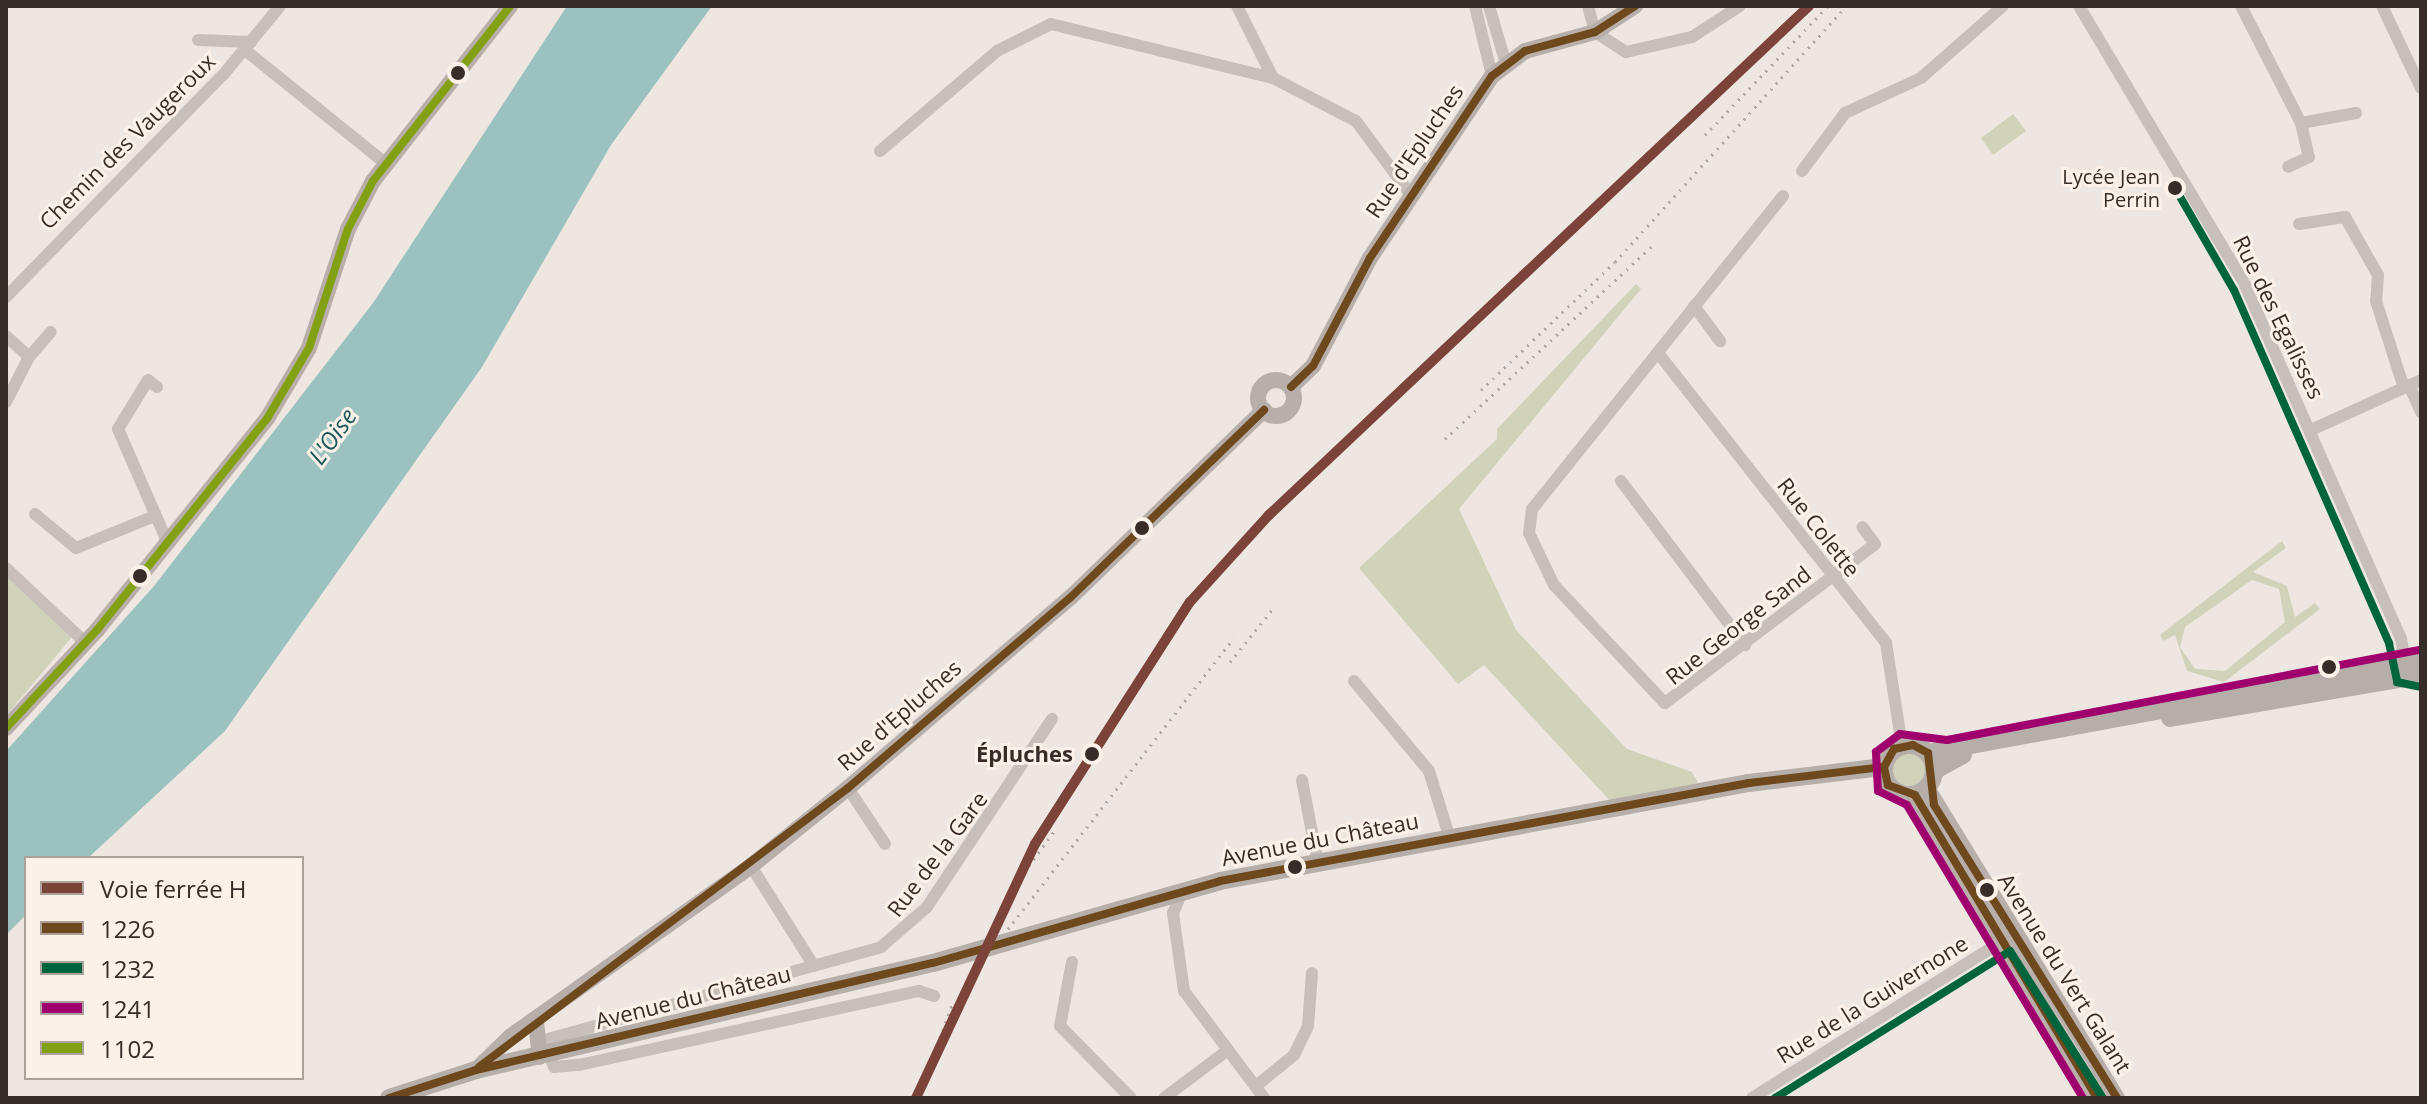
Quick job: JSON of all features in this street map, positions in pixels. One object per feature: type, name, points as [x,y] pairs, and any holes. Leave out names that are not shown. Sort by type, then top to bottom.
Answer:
[{"type":"main road","points":[[1926,777],[1902,746],[1884,767],[1895,791],[1926,777],[2414,670]]},
{"type":"main road","name":"Avenue du Château","points":[[389,1098],[476,1070],[516,1062],[542,1051],[966,954],[1183,891],[1749,783],[1884,767]]},
{"type":"street","name":"Chemin des Vaugeroux","points":[[6,297],[248,46],[280,6]]},
{"type":"street","points":[[6,728],[86,643],[290,385],[348,229],[385,163],[510,6]]},
{"type":"street","points":[[1237,6],[1273,78]]},
{"type":"street","points":[[1475,6],[1492,76]]},
{"type":"street","points":[[1489,6],[1506,64]]},
{"type":"street","points":[[1588,6],[1595,32],[1620,50],[1642,52],[1692,37],[1740,6]]},
{"type":"street","name":"Rue d'Epluches","points":[[476,1070],[529,1025],[751,866],[848,788],[1071,597],[1264,410],[1286,413],[1291,387],[1313,366],[1411,195],[1492,76],[1506,64],[1595,32],[1635,6]]},
{"type":"street","points":[[1802,171],[1845,113],[1921,78],[2003,6]]},
{"type":"street","name":"Rue des Egalisses","points":[[2079,6],[2245,285],[2414,670]]},
{"type":"street","points":[[2241,6],[2301,123],[2309,157],[2288,167]]},
{"type":"street","points":[[2382,6],[2421,88]]},
{"type":"street","points":[[880,151],[997,51],[1051,24],[1273,78],[1356,121],[1411,195]]},
{"type":"street","points":[[198,40],[248,46],[385,163]]},
{"type":"street","points":[[2301,123],[2356,113]]},
{"type":"street","name":"Rue George Sand","points":[[1783,196],[1532,509],[1529,533],[1554,585],[1665,703],[1875,544],[1862,527]]},
{"type":"street","points":[[2299,224],[2345,217],[2378,275],[2376,301],[2421,412]]},
{"type":"street","points":[[1694,306],[1720,341]]},
{"type":"street","points":[[6,402],[29,357],[51,332]]},
{"type":"street","points":[[6,336],[29,357]]},
{"type":"street","name":"Rue Colette","points":[[1658,353],[1886,643],[1902,746]]},
{"type":"street","points":[[157,387],[148,380],[118,429],[167,541]]},
{"type":"street","points":[[1264,410],[1259,400],[1265,384],[1291,387]]},
{"type":"street","points":[[2311,430],[2411,384]]},
{"type":"street","points":[[1621,481],[1745,645]]},
{"type":"street","points":[[35,514],[76,548],[155,516]]},
{"type":"street","points":[[6,568],[86,643]]},
{"type":"street","points":[[1354,681],[1429,771],[1450,839]]},
{"type":"street","name":"Rue de la Gare","points":[[542,1051],[814,966],[901,935],[1005,797],[1052,719]]},
{"type":"street","name":"Avenue du Vert Galant","points":[[1926,777],[2006,938],[2097,1098]]},
{"type":"street","points":[[1302,780],[1318,864]]},
{"type":"street","points":[[848,788],[885,844]]},
{"type":"street","points":[[751,866],[814,966]]},
{"type":"street","points":[[1183,891],[1173,913],[1184,991],[1264,1098]]},
{"type":"street","points":[[1155,899],[1173,913]]},
{"type":"street","name":"Avenue du Vert Galant","points":[[2006,938],[2117,1098]]},
{"type":"street","name":"Rue de la Guivernone","points":[[1752,1098],[2006,938]]},
{"type":"street","points":[[1072,962],[1060,1026],[1131,1098]]},
{"type":"street","points":[[1256,1086],[1294,1055],[1308,1026],[1312,973]]},
{"type":"street","points":[[529,1025],[554,1067],[579,1065],[919,991],[934,996]]},
{"type":"street","points":[[516,1062],[529,1025]]},
{"type":"street","points":[[1164,1098],[1228,1050]]},
{"type":"green space","points":[[2013,114],[2026,131],[1993,155],[1981,138]]},
{"type":"green space","points":[[1636,284],[1641,289],[1459,509],[1516,630],[1627,749],[1692,772],[1698,783],[1611,802],[1484,665],[1458,684],[1359,568],[1497,439],[1497,429]]},
{"type":"green space","points":[[2282,541],[2286,548],[2253,572],[2287,586],[2295,617],[2315,603],[2320,609],[2224,682],[2187,671],[2175,635],[2163,641],[2160,635]],"holes":[[[2252,580],[2279,589],[2285,622],[2225,671],[2195,669],[2180,647],[2185,627]]]},
{"type":"green space","points":[[6,574],[72,637],[6,716]]},
{"type":"green space","points":[[1909,751],[1922,756],[1927,769],[1922,782],[1909,787],[1896,782],[1891,769],[1896,756]]},
{"type":"water","name":"L'Oise","points":[[567,6],[712,6],[611,145],[482,367],[225,731],[90,856],[24,856],[24,917],[6,935],[6,751],[154,586],[373,303]]},
{"type":"railway","points":[[1705,135],[1828,6]]},
{"type":"railway","points":[[1481,390],[1615,262],[1846,6]]},
{"type":"railway","points":[[1445,439],[1651,247]]},
{"type":"railway","points":[[1230,662],[1272,610]]},
{"type":"railway","points":[[1008,929],[1234,638]]},
{"type":"railway","points":[[1010,892],[1055,830]]},
{"type":"railway","points":[[918,1098],[953,1002]]},
{"type":"rail line","name":"H","points":[[916,1098],[1035,844],[1190,602],[1269,515],[1809,6]]},
{"type":"transit line","name":"1102","points":[[6,728],[97,630],[268,417],[309,348],[348,229],[373,181],[510,6]]},
{"type":"transit line","name":"1226","points":[[1291,387],[1313,366],[1370,258],[1492,76],[1525,51],[1595,32],[1635,6]]},
{"type":"transit line","name":"1232","points":[[2175,188],[2234,290],[2389,643],[2397,682],[2421,687]]},
{"type":"transit line","name":"1226","points":[[479,1067],[848,788],[1071,597],[1264,410]]},
{"type":"transit line","name":"1241","points":[[2083,1098],[1907,805],[1878,791],[1876,752],[1900,734],[1947,740],[2419,650]]},
{"type":"transit line","name":"1226","points":[[2097,1098],[1915,795],[1888,785],[1884,767],[1894,749],[1913,745],[1928,753],[1934,805],[2117,1098]]},
{"type":"transit line","name":"1226","points":[[389,1098],[476,1070],[933,963],[1220,881],[1749,783],[1884,767]]},
{"type":"transit line","name":"1232","points":[[1775,1098],[2010,951],[2103,1098]]},
{"type":"place","name":"Lycée Jean Perrin","points":[[2175,188]]},
{"type":"place","name":"Épluches","points":[[1092,754]]}]
